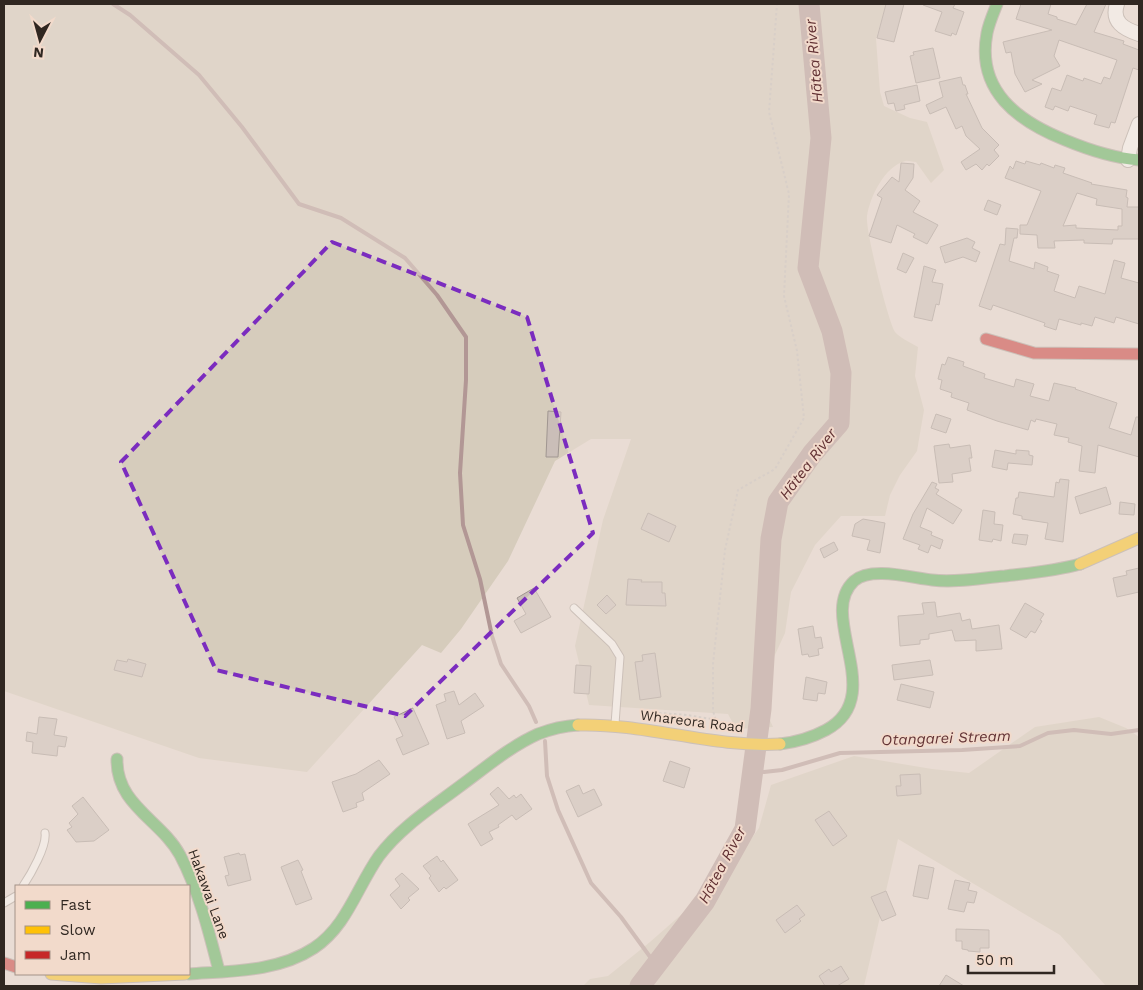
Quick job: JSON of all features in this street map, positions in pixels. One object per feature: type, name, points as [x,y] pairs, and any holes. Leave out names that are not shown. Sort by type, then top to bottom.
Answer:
[{"type":"street","points":[[997,4],[986,34],[986,60],[992,83],[1006,106],[1030,125],[1043,132],[1102,154],[1134,160],[1130,148],[1139,124]]},
{"type":"street","points":[[1118,4],[1115,14],[1119,24],[1125,29],[1139,34]]},
{"type":"street","points":[[986,339],[1034,353],[1139,354]]},
{"type":"street","name":"Whareora Road","points":[[190,974],[260,968],[295,959],[311,951],[326,940],[345,916],[383,851],[394,839],[419,817],[514,748],[543,732],[559,727],[590,725],[727,743],[775,745],[798,742],[822,734],[837,723],[848,710],[851,703],[854,684],[845,633],[843,605],[846,590],[859,578],[868,574],[877,574],[928,581],[946,581],[1040,572],[1088,561],[1139,538]]},
{"type":"street","name":"Hakawai Lane","points":[[117,759],[116,765],[119,782],[126,794],[165,835],[180,854],[208,926],[220,971]]},
{"type":"street","name":"Whareora Road","points":[[58,975],[86,979],[105,979],[171,975]]},
{"type":"lane","points":[[574,608],[612,644],[620,657],[615,727]]},
{"type":"lane","points":[[24,885],[43,846],[46,838],[45,833]]},
{"type":"lane","points":[[4,903],[15,897]]},
{"type":"path","points":[[717,724],[713,711],[713,664],[725,550],[738,490],[775,469],[804,418],[797,351],[784,296],[790,194],[769,112],[777,4]]},
{"type":"path","points":[[659,713],[717,720]]},
{"type":"highlighted area","points":[[332,242],[527,317],[593,533],[405,716],[216,670],[121,462]]},
{"type":"shaded area","points":[[4,4],[886,4],[876,39],[880,92],[884,106],[910,118],[927,122],[944,170],[931,183],[916,162],[906,161],[897,164],[879,184],[871,200],[867,216],[873,256],[895,332],[918,347],[915,376],[924,410],[917,451],[900,475],[890,495],[885,516],[841,516],[815,545],[791,592],[785,633],[774,657],[769,718],[773,727],[736,729],[728,714],[589,705],[575,646],[603,520],[631,439],[591,439],[555,461],[508,561],[461,629],[441,653],[422,645],[307,772],[199,758],[4,691]]},
{"type":"shaded area","points":[[1099,717],[1126,728],[1139,737],[1139,986],[1106,986],[1060,935],[898,839],[864,986],[583,986],[590,979],[608,976],[724,877],[759,828],[771,785],[854,756],[969,773],[1035,727]]},
{"type":"building","points":[[886,4],[904,4],[894,42],[877,38]]},
{"type":"building","points":[[923,4],[955,4],[953,8],[964,12],[956,35],[952,33],[951,36],[935,31],[942,12]]},
{"type":"building","points":[[1021,4],[1051,4],[1048,14],[1076,25],[1087,4],[1106,4],[1094,32],[1124,41],[1123,44],[1139,50],[1139,70],[1133,68],[1115,123],[1111,122],[1109,128],[1094,124],[1097,115],[1070,106],[1068,111],[1055,106],[1053,110],[1045,107],[1052,88],[1061,91],[1067,75],[1083,81],[1084,78],[1101,84],[1104,77],[1110,79],[1117,60],[1059,40],[1054,56],[1060,66],[1032,80],[1042,84],[1025,92],[1015,74],[1011,52],[1006,53],[1003,42],[1052,30],[1016,19]]},
{"type":"building","points":[[933,48],[940,78],[916,83],[910,56],[914,55],[913,52]]},
{"type":"building","points":[[961,77],[968,94],[966,94],[982,128],[999,145],[994,150],[999,156],[982,170],[976,164],[966,170],[961,162],[980,149],[966,136],[962,126],[956,129],[946,107],[930,114],[926,105],[943,97],[939,82]]},
{"type":"building","points":[[917,85],[920,101],[904,105],[905,109],[896,111],[894,103],[888,104],[885,92]]},
{"type":"building","points":[[1016,161],[1025,164],[1026,161],[1040,165],[1041,163],[1054,168],[1055,165],[1065,168],[1063,173],[1091,184],[1127,190],[1127,207],[1139,207],[1139,239],[1113,239],[1112,244],[1084,243],[1084,240],[1054,241],[1055,248],[1038,248],[1037,235],[1020,234],[1020,225],[1027,225],[1041,191],[1005,178],[1010,166],[1013,169]],"holes":[[[1077,193],[1097,199],[1096,205],[1122,209],[1122,226],[1118,226],[1118,230],[1076,228],[1076,225],[1063,226]]]},
{"type":"building","points":[[901,163],[914,164],[913,178],[905,190],[920,201],[913,212],[938,225],[927,244],[913,237],[915,234],[897,225],[891,243],[869,236],[882,198],[877,195],[892,177],[899,182]]},
{"type":"building","points":[[988,200],[1001,205],[997,215],[984,210]]},
{"type":"building","points":[[1006,228],[1018,229],[1009,261],[1034,269],[1035,262],[1048,267],[1047,271],[1059,275],[1054,291],[1075,298],[1079,286],[1105,294],[1114,260],[1125,263],[1121,278],[1139,283],[1139,324],[1116,317],[1114,323],[1095,317],[1092,326],[1059,319],[1056,330],[1044,326],[1045,323],[993,305],[991,310],[979,306],[1000,244],[1005,245]]},
{"type":"building","points":[[967,238],[975,242],[972,248],[980,252],[976,262],[963,257],[945,263],[940,247]]},
{"type":"building","points":[[903,253],[914,258],[906,273],[897,269]]},
{"type":"building","points":[[924,266],[936,270],[932,282],[943,284],[939,305],[936,304],[932,321],[914,317]]},
{"type":"building","points":[[948,357],[964,362],[963,366],[985,374],[984,378],[1014,387],[1016,379],[1034,384],[1030,396],[1049,401],[1054,383],[1076,388],[1117,403],[1109,428],[1131,435],[1136,417],[1139,417],[1139,457],[1098,445],[1095,473],[1079,471],[1082,446],[1068,442],[1069,438],[1054,435],[1057,424],[1036,419],[1035,422],[1031,420],[1028,430],[997,421],[967,410],[969,403],[951,397],[952,393],[940,389],[942,380],[938,379],[942,364],[945,365]]},
{"type":"building","points":[[548,411],[561,412],[558,457],[546,457]]},
{"type":"building","points":[[936,414],[951,419],[946,433],[931,428]]},
{"type":"building","points":[[949,444],[950,448],[970,445],[971,471],[952,474],[953,482],[939,483],[934,446]]},
{"type":"building","points":[[995,450],[1016,454],[1016,450],[1029,451],[1029,455],[1033,456],[1032,465],[1008,463],[1007,470],[992,467]]},
{"type":"building","points":[[1060,479],[1069,480],[1063,542],[1045,539],[1048,523],[1022,519],[1022,516],[1013,514],[1019,492],[1054,497],[1056,482],[1059,483]]},
{"type":"building","points":[[932,482],[937,484],[935,488],[939,490],[936,494],[962,510],[953,524],[927,508],[920,527],[932,532],[931,535],[943,540],[940,549],[931,545],[928,553],[918,549],[920,545],[903,539],[913,514]]},
{"type":"building","points":[[1106,487],[1111,504],[1080,514],[1075,497]]},
{"type":"building","points":[[1120,502],[1135,504],[1134,515],[1119,514]]},
{"type":"building","points":[[983,510],[995,512],[994,524],[1003,525],[1001,541],[993,539],[992,542],[979,540]]},
{"type":"building","points":[[648,513],[676,526],[669,542],[641,529]]},
{"type":"building","points":[[863,519],[885,523],[880,553],[867,550],[870,540],[852,536],[855,524]]},
{"type":"building","points":[[1014,534],[1028,535],[1026,545],[1012,543]]},
{"type":"building","points":[[834,542],[838,550],[824,558],[820,549]]},
{"type":"building","points":[[1139,568],[1139,592],[1117,597],[1113,578],[1127,575],[1126,571]]},
{"type":"building","points":[[628,579],[642,580],[641,582],[662,582],[662,593],[665,593],[666,606],[626,605]]},
{"type":"building","points":[[534,588],[551,617],[521,633],[514,621],[526,614],[517,598]]},
{"type":"building","points":[[607,595],[616,605],[606,614],[597,605]]},
{"type":"building","points":[[935,602],[937,617],[960,613],[962,621],[970,619],[972,629],[999,625],[1002,649],[976,651],[976,640],[955,641],[952,630],[929,634],[929,639],[920,640],[920,644],[900,646],[898,616],[924,614],[922,603]]},
{"type":"building","points":[[1025,603],[1044,614],[1035,633],[1031,631],[1026,638],[1010,629]]},
{"type":"building","points":[[813,626],[815,638],[821,637],[823,648],[818,649],[819,655],[809,657],[808,654],[802,655],[798,629]]},
{"type":"building","points":[[655,653],[661,697],[640,700],[635,662],[643,661],[642,655]]},
{"type":"building","points":[[128,659],[146,664],[142,677],[114,670],[117,660],[127,662]]},
{"type":"building","points":[[930,660],[933,675],[894,680],[892,665]]},
{"type":"building","points":[[576,665],[591,666],[589,694],[574,693]]},
{"type":"building","points":[[806,677],[827,682],[825,694],[818,693],[817,701],[803,699]]},
{"type":"building","points":[[901,684],[934,692],[930,708],[897,700]]},
{"type":"building","points":[[454,691],[459,705],[475,693],[484,706],[461,721],[465,733],[447,739],[436,705],[446,701],[444,694]]},
{"type":"building","points":[[413,708],[429,744],[403,755],[396,739],[403,736],[394,717]]},
{"type":"building","points":[[39,717],[57,719],[54,735],[67,737],[65,747],[58,746],[57,756],[32,753],[33,742],[26,741],[27,732],[37,734]]},
{"type":"building","points":[[379,760],[390,774],[362,793],[364,800],[356,803],[357,807],[343,812],[332,782],[356,774]]},
{"type":"building","points":[[670,761],[690,768],[684,788],[663,781]]},
{"type":"building","points":[[920,774],[921,794],[897,796],[896,786],[901,786],[900,775]]},
{"type":"building","points":[[579,785],[583,794],[594,789],[602,805],[578,817],[566,791]]},
{"type":"building","points":[[498,787],[509,799],[514,795],[516,798],[521,794],[532,809],[516,820],[512,815],[498,825],[499,827],[489,832],[493,839],[481,846],[468,824],[499,805],[490,794]]},
{"type":"building","points":[[83,797],[109,830],[94,841],[76,842],[67,830],[72,827],[69,823],[78,814],[72,806]]},
{"type":"building","points":[[829,811],[847,836],[833,846],[815,820]]},
{"type":"building","points":[[239,853],[240,855],[245,854],[251,880],[228,886],[225,876],[229,875],[224,857]]},
{"type":"building","points":[[437,856],[441,862],[443,860],[458,880],[446,889],[444,887],[439,892],[429,878],[431,876],[423,866]]},
{"type":"building","points":[[298,860],[312,899],[296,905],[281,867]]},
{"type":"building","points":[[919,865],[934,868],[928,899],[913,896]]},
{"type":"building","points":[[402,873],[419,889],[408,898],[410,900],[401,909],[390,895],[400,886],[395,879]]},
{"type":"building","points":[[955,880],[970,883],[968,890],[977,892],[974,903],[967,902],[964,912],[948,909]]},
{"type":"building","points":[[886,891],[896,915],[882,921],[871,897]]},
{"type":"building","points":[[797,905],[805,915],[799,919],[801,921],[785,933],[776,920]]},
{"type":"building","points":[[956,929],[989,930],[989,948],[980,948],[980,952],[962,949],[962,941],[956,941]]},
{"type":"building","points":[[841,966],[849,979],[837,986],[825,986],[819,976],[829,969],[831,972]]},
{"type":"building","points":[[946,975],[964,986],[939,986]]},
{"type":"waterway","points":[[113,4],[130,15],[199,75],[242,127],[299,204],[341,218],[405,258],[437,295],[466,337],[466,380],[460,473],[463,525],[480,579],[492,636],[501,664],[529,706],[536,722]]},
{"type":"waterway","name":"Hātea River","points":[[640,986],[705,901],[745,829],[761,709],[771,539],[778,502],[812,454],[839,423],[841,373],[832,331],[808,268],[821,138],[809,4]]},
{"type":"waterway","name":"Otangarei Stream","points":[[753,771],[782,770],[840,753],[962,750],[1020,746],[1048,733],[1074,730],[1111,734],[1139,730]]},
{"type":"waterway","points":[[545,741],[547,776],[558,810],[591,883],[621,917],[656,965]]},
{"type":"traffic: fast","points":[[997,4],[987,33],[985,53],[988,72],[994,87],[1004,101],[1031,123],[1065,140],[1101,153],[1139,160]]},
{"type":"traffic: fast","points":[[780,744],[804,739],[820,733],[844,715],[852,697],[853,677],[842,614],[844,596],[854,581],[871,574],[892,574],[941,581],[959,581],[1042,571],[1080,564]]},
{"type":"traffic: fast","points":[[190,974],[237,971],[269,966],[285,962],[314,948],[335,929],[379,856],[406,827],[487,766],[527,739],[553,729],[578,725]]},
{"type":"traffic: fast","points":[[117,759],[119,775],[131,800],[172,843],[187,869],[203,912],[219,971]]},
{"type":"traffic: slow","points":[[1080,564],[1139,538]]},
{"type":"traffic: slow","points":[[578,725],[603,725],[729,742],[780,744]]},
{"type":"traffic: slow","points":[[64,975],[101,978],[164,975]]},
{"type":"traffic: jam","points":[[986,339],[1034,353],[1139,354]]},
{"type":"traffic: jam","points":[[4,963],[15,967]]}]
